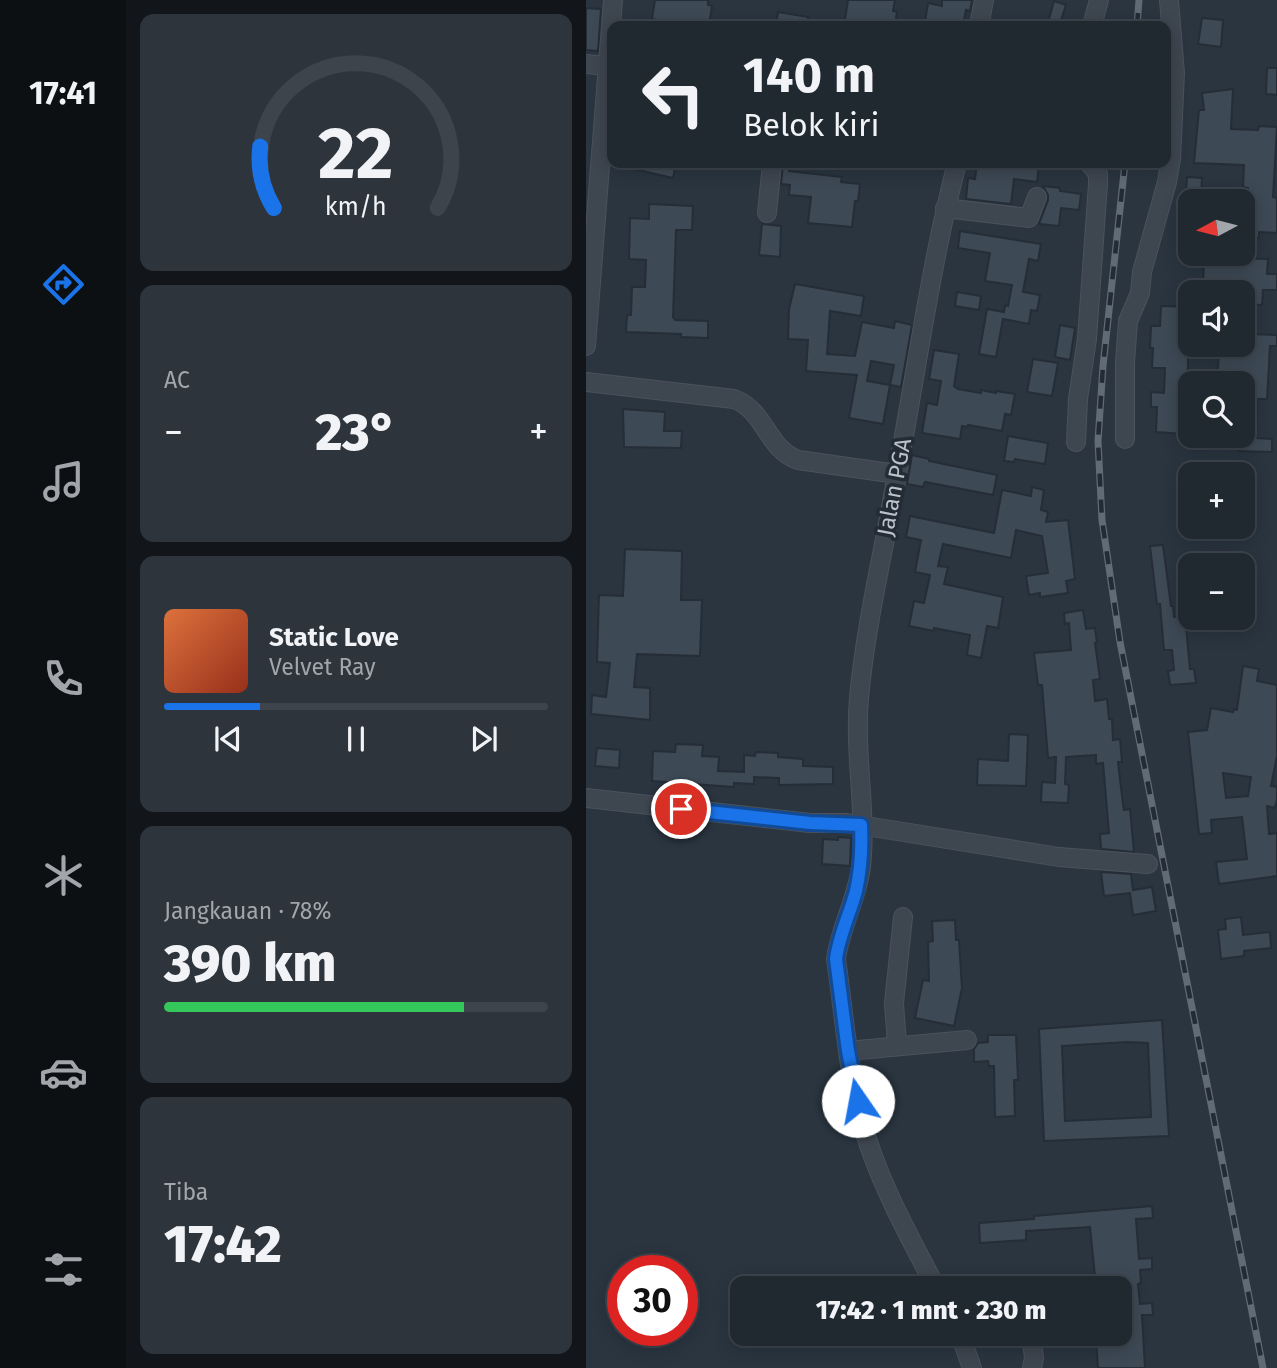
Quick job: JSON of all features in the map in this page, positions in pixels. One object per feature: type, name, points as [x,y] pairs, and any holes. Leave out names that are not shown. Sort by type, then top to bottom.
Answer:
[{"type":"street","points":[[611,21],[613,0]]},
{"type":"street","points":[[980,21],[984,0]]},
{"type":"street","points":[[1093,21],[1099,0]]},
{"type":"street","points":[[1169,0],[1171,21]]},
{"type":"street","points":[[1171,24],[1175,73],[1171,159]]},
{"type":"street","points":[[586,64],[607,66]]},
{"type":"street","points":[[586,346],[591,210],[607,107]]},
{"type":"street","points":[[767,214],[772,168]]},
{"type":"street","name":"Jalan PGA","points":[[930,1276],[869,1146],[848,1051],[836,959],[837,946],[854,898],[860,868],[859,701],[867,629],[898,474],[945,208],[956,168]]},
{"type":"street","points":[[1076,442],[1078,399],[1087,339],[1098,184],[1098,174],[1093,168]]},
{"type":"street","points":[[1125,439],[1128,321],[1140,293],[1144,265],[1169,168]]},
{"type":"street","points":[[945,208],[1029,218],[1037,197]]},
{"type":"street","points":[[586,382],[734,399],[748,404],[786,455],[798,460],[898,474]]},
{"type":"street","points":[[586,798],[810,823],[861,820],[1059,857],[1148,864]]},
{"type":"street","points":[[897,1045],[894,1003],[903,917]]},
{"type":"street","points":[[848,1051],[967,1040]]},
{"type":"street","points":[[964,1346],[972,1368]]},
{"type":"street","points":[[1032,1346],[1032,1368]]},
{"type":"building","points":[[655,0],[708,0],[708,5],[712,6],[710,21],[652,19]]},
{"type":"building","points":[[848,0],[895,0],[893,11],[897,12],[896,21],[845,21]]},
{"type":"building","points":[[942,0],[972,0],[964,21],[925,21],[928,3],[942,6]]},
{"type":"building","points":[[1054,1],[1066,5],[1061,21],[1048,21]]},
{"type":"building","points":[[586,8],[601,9],[598,51],[586,50]]},
{"type":"building","points":[[778,12],[808,17],[808,21],[777,21]]},
{"type":"building","points":[[1202,18],[1223,20],[1221,47],[1198,44]]},
{"type":"building","points":[[1267,68],[1277,68],[1277,95],[1266,94]]},
{"type":"building","points":[[1233,89],[1231,129],[1258,130],[1259,126],[1277,127],[1273,197],[1277,198],[1277,233],[1259,232],[1259,238],[1255,238],[1255,189],[1243,187],[1244,165],[1194,163],[1199,110],[1204,110],[1202,93]]},
{"type":"building","points":[[629,168],[675,168],[673,178]]},
{"type":"building","points":[[783,168],[789,168],[789,171],[842,177],[841,182],[860,184],[852,227],[808,223],[811,197],[789,195],[790,185],[781,184]]},
{"type":"building","points":[[976,168],[1038,168],[1037,182],[1014,179],[1011,204],[966,199],[968,178],[975,179]]},
{"type":"building","points":[[1187,177],[1202,178],[1201,189],[1186,189]]},
{"type":"building","points":[[1043,186],[1081,194],[1079,210],[1061,208],[1059,226],[1039,224],[1048,200]]},
{"type":"building","points":[[649,204],[693,206],[692,230],[676,230],[673,317],[675,320],[708,321],[708,338],[626,332],[627,315],[631,315],[632,287],[645,287],[646,260],[629,259],[630,218],[649,219]]},
{"type":"building","points":[[762,224],[781,226],[780,257],[759,255]]},
{"type":"building","points":[[960,231],[1041,244],[1038,261],[1029,259],[1023,292],[1040,295],[1037,311],[1031,310],[1029,324],[1003,319],[996,357],[979,354],[987,309],[1004,312],[1005,305],[1008,306],[1012,285],[985,281],[990,253],[958,248]]},
{"type":"building","points":[[1255,259],[1268,259],[1267,274],[1277,274],[1277,290],[1263,290],[1262,305],[1255,305],[1255,280],[1203,280],[1204,266],[1255,266]]},
{"type":"building","points":[[795,284],[864,296],[861,316],[830,311],[827,354],[855,356],[862,322],[894,328],[895,321],[912,325],[901,387],[890,385],[883,424],[849,418],[857,375],[806,371],[808,340],[788,339],[789,309]],"holes":[[[871,361],[894,365],[890,385],[867,381]]]},
{"type":"building","points":[[957,292],[981,296],[979,310],[955,306]]},
{"type":"building","points":[[1161,306],[1178,307],[1178,357],[1188,357],[1188,371],[1178,371],[1178,434],[1156,432],[1157,407],[1151,407],[1151,392],[1164,393],[1165,368],[1152,368],[1153,348],[1150,348],[1151,326],[1160,326]]},
{"type":"building","points":[[1060,325],[1075,328],[1070,360],[1055,357]]},
{"type":"building","points":[[1255,334],[1277,335],[1277,346],[1270,346],[1267,399],[1257,399],[1256,438],[1272,439],[1272,452],[1239,451],[1239,448],[1255,448],[1255,371],[1218,371],[1219,357],[1255,357]]},
{"type":"building","points":[[934,350],[959,354],[954,386],[958,389],[1015,394],[1011,415],[1005,414],[1002,431],[962,426],[960,439],[922,433],[927,403],[937,405],[941,381],[929,379]]},
{"type":"building","points":[[1033,359],[1058,363],[1052,396],[1027,392]]},
{"type":"building","points":[[623,409],[665,412],[664,431],[682,431],[681,448],[624,447]]},
{"type":"building","points":[[1008,436],[1048,443],[1045,464],[1015,459],[1014,462],[1004,461]]},
{"type":"building","points":[[912,455],[997,475],[993,495],[925,482],[923,487],[907,484]]},
{"type":"building","points":[[1032,487],[1044,490],[1041,510],[1048,512],[1046,522],[1068,520],[1075,579],[1066,581],[1068,593],[1040,597],[1040,593],[1029,595],[1026,576],[1048,573],[1042,536],[1016,530],[1011,558],[943,544],[938,566],[948,567],[944,584],[1003,597],[998,628],[987,626],[981,658],[967,655],[970,635],[909,626],[914,601],[924,603],[930,575],[915,572],[921,540],[906,537],[910,516],[994,533],[1002,490],[1031,496]]},
{"type":"building","points":[[1163,545],[1171,606],[1174,617],[1178,617],[1178,630],[1186,630],[1190,669],[1194,669],[1196,683],[1170,685],[1168,671],[1174,670],[1172,650],[1164,650],[1160,604],[1157,604],[1150,546]]},
{"type":"building","points":[[625,549],[682,551],[681,600],[702,600],[700,656],[637,654],[634,687],[650,688],[650,720],[591,714],[592,695],[606,697],[610,663],[597,662],[599,595],[623,596]]},
{"type":"building","points":[[1083,610],[1086,629],[1095,628],[1097,642],[1100,679],[1093,680],[1095,701],[1107,699],[1113,740],[1120,739],[1122,762],[1118,762],[1123,804],[1124,810],[1130,809],[1134,852],[1101,849],[1100,834],[1109,833],[1103,763],[1096,764],[1096,755],[1066,757],[1065,784],[1069,785],[1068,803],[1041,802],[1042,782],[1055,783],[1056,757],[1048,758],[1042,685],[1038,685],[1034,653],[1071,650],[1069,623],[1065,624],[1064,613]]},
{"type":"building","points":[[1243,666],[1259,669],[1257,681],[1277,685],[1277,756],[1271,786],[1277,787],[1277,799],[1275,808],[1267,806],[1269,834],[1277,833],[1277,876],[1219,884],[1216,862],[1247,859],[1242,817],[1211,820],[1212,833],[1199,834],[1188,732],[1207,730],[1211,708],[1233,712],[1234,709],[1237,710]],"holes":[[[1223,773],[1251,777],[1248,796],[1226,798]]]},
{"type":"building","points":[[1009,734],[1028,735],[1026,786],[977,785],[978,759],[1008,761]]},
{"type":"building","points":[[676,744],[703,745],[702,756],[719,757],[718,771],[744,772],[744,755],[755,756],[756,752],[778,753],[778,757],[803,759],[803,766],[833,767],[833,784],[779,785],[779,778],[754,777],[754,784],[734,783],[734,787],[652,781],[653,751],[675,752]]},
{"type":"building","points":[[597,748],[620,750],[619,768],[595,766]]},
{"type":"building","points":[[838,837],[851,838],[850,866],[822,864],[823,839],[838,840]]},
{"type":"building","points":[[1101,872],[1131,874],[1133,890],[1152,887],[1156,911],[1133,915],[1130,893],[1104,896]]},
{"type":"building","points":[[1241,917],[1243,935],[1270,932],[1271,948],[1244,951],[1244,956],[1221,959],[1218,930],[1226,929],[1225,919]]},
{"type":"building","points":[[955,920],[962,988],[954,1026],[915,1018],[923,980],[929,981],[928,942],[933,941],[932,921]]},
{"type":"building","points":[[1162,1020],[1169,1136],[1044,1141],[1039,1029]],"holes":[[[1148,1043],[1151,1117],[1065,1121],[1062,1046]]]},
{"type":"building","points":[[988,1035],[1016,1035],[1018,1080],[1014,1080],[1015,1116],[995,1117],[994,1066],[989,1066],[988,1061],[974,1062],[974,1049],[978,1043],[988,1042]]},
{"type":"building","points":[[1152,1206],[1153,1218],[1136,1219],[1139,1259],[1152,1258],[1152,1269],[1140,1270],[1141,1283],[1138,1284],[1140,1304],[1152,1303],[1153,1315],[1142,1315],[1145,1368],[1098,1368],[1097,1346],[1132,1346],[1132,1276],[1095,1276],[1090,1227],[1026,1231],[1026,1240],[980,1243],[979,1223],[1034,1219],[1034,1216]]},
{"type":"railway","points":[[1137,21],[1139,0]]},
{"type":"railway","points":[[1124,168],[1103,366],[1098,441],[1102,520],[1120,642],[1263,1368]]},
{"type":"route","points":[[681,809],[810,823],[861,825],[860,868],[837,946],[836,959],[852,1078],[858,1101]]}]
